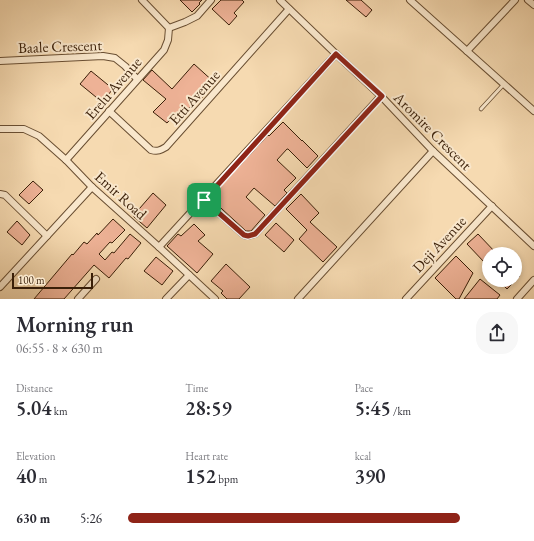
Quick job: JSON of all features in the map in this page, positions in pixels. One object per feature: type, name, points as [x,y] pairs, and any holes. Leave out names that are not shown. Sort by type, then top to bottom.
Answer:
[{"type":"street","points":[[142,0],[168,28],[197,16],[211,0]]},
{"type":"street","name":"Aromire Crescent","points":[[280,0],[382,96],[433,151],[534,246]]},
{"type":"street","points":[[410,0],[534,111]]},
{"type":"street","points":[[467,50],[515,0]]},
{"type":"street","points":[[528,0],[534,5]]},
{"type":"street","name":"Etti Avenue","points":[[110,111],[151,150],[160,151],[166,147],[289,9]]},
{"type":"street","name":"Erelu Avenue","points":[[66,160],[164,50],[168,40],[168,28]]},
{"type":"street","points":[[159,247],[204,200],[336,54]]},
{"type":"street","name":"Baale Crescent","points":[[0,61],[103,56],[115,58],[137,79]]},
{"type":"street","points":[[204,200],[244,235],[248,236],[255,234],[382,96]]},
{"type":"street","name":"Emir Road","points":[[0,128],[24,129],[39,136],[66,160],[92,187],[215,299]]},
{"type":"street","points":[[298,299],[433,151]]},
{"type":"street","points":[[0,287],[92,187]]},
{"type":"street","points":[[0,194],[5,195],[47,236]]},
{"type":"street","name":"Deji Avenue","points":[[406,299],[492,206]]},
{"type":"street","points":[[166,299],[189,275]]},
{"type":"street","points":[[78,299],[96,280]]},
{"type":"street","points":[[516,299],[534,280]]},
{"type":"lane","points":[[481,109],[504,84]]},
{"type":"building","points":[[180,0],[202,0],[192,12]]},
{"type":"building","points":[[221,0],[242,0],[244,2],[234,13],[237,16],[229,25],[212,9]]},
{"type":"building","points":[[346,0],[361,0],[372,10],[366,17]]},
{"type":"building","points":[[194,64],[215,83],[197,103],[195,101],[182,117],[177,112],[167,123],[153,112],[166,99],[143,80],[152,70],[172,89]]},
{"type":"building","points":[[91,71],[113,89],[102,102],[80,84]]},
{"type":"building","points":[[283,122],[318,156],[307,168],[287,149],[277,160],[296,178],[284,190],[287,193],[275,206],[254,188],[246,197],[265,215],[251,231],[246,231],[210,198],[268,135],[269,136]]},
{"type":"building","points":[[33,181],[43,190],[29,204],[19,195]]},
{"type":"building","points":[[153,193],[166,205],[147,228],[133,216]]},
{"type":"building","points":[[301,194],[319,213],[310,222],[337,247],[323,262],[299,239],[307,230],[286,209]]},
{"type":"building","points":[[113,219],[125,230],[112,243],[110,242],[99,254],[105,260],[112,252],[114,253],[130,234],[141,243],[128,259],[126,258],[109,278],[94,265],[64,299],[34,299],[72,254],[73,255],[84,242],[87,244],[97,233],[98,235]]},
{"type":"building","points":[[17,221],[30,235],[22,245],[7,232]]},
{"type":"building","points":[[276,223],[294,240],[284,252],[265,235]]},
{"type":"building","points":[[194,224],[205,235],[198,241],[213,254],[197,273],[167,246],[178,234],[181,236]]},
{"type":"building","points":[[478,234],[490,247],[482,247],[482,260],[467,244]]},
{"type":"building","points":[[456,256],[473,273],[459,299],[456,299],[435,278]]},
{"type":"building","points":[[156,257],[173,271],[162,285],[144,271]]},
{"type":"building","points":[[226,264],[250,287],[239,299],[227,299],[221,293],[223,291],[211,281]]},
{"type":"building","points":[[480,279],[482,281],[482,287],[490,287],[500,295],[497,299],[464,299]]},
{"type":"route","points":[[336,54],[382,96],[255,234],[248,236],[244,235],[204,200],[336,54]]}]
